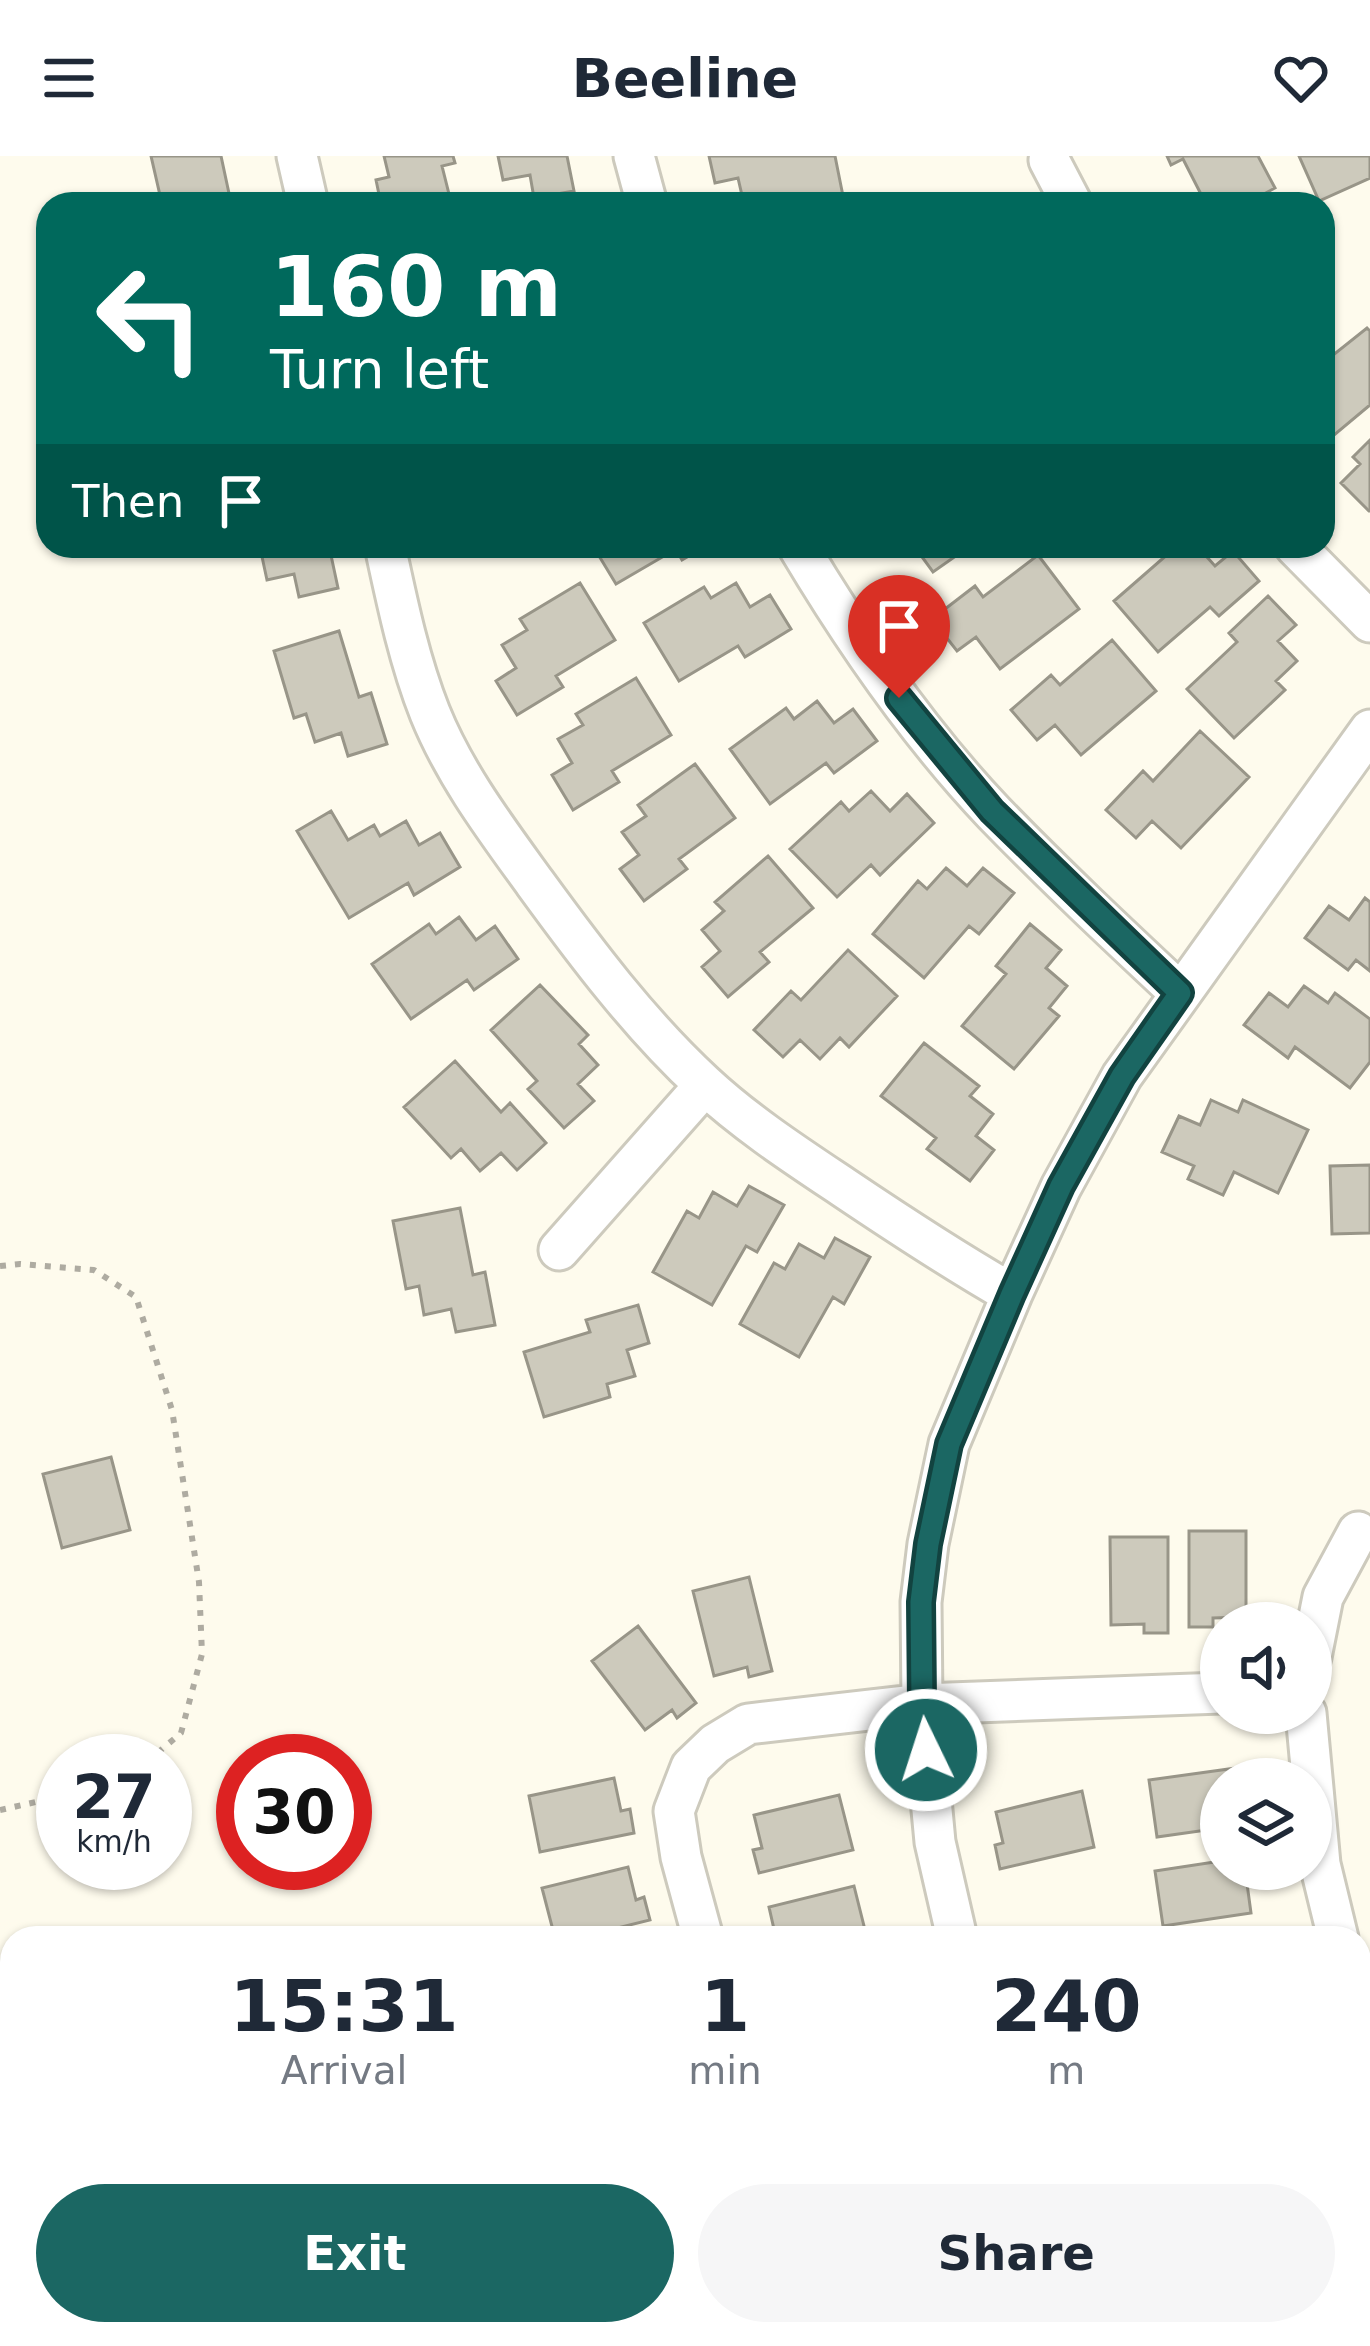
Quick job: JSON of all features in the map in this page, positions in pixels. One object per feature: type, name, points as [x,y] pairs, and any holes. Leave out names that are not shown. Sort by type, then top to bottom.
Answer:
[{"type":"street","points":[[297,156],[305,192]]},
{"type":"street","points":[[634,156],[644,192]]},
{"type":"street","points":[[1049,160],[1066,192]]},
{"type":"street","points":[[388,558],[429,711],[452,759],[561,918],[644,1021],[705,1085],[808,1164],[1012,1294]]},
{"type":"street","points":[[806,558],[858,641],[944,756],[992,811],[1180,993]]},
{"type":"street","points":[[1307,558],[1370,622]]},
{"type":"street","points":[[954,1926],[934,1842],[922,1704],[921,1602],[949,1444],[1012,1294],[1090,1131],[1122,1076],[1370,730]]},
{"type":"street","points":[[559,1250],[705,1085]]},
{"type":"street","points":[[1322,1602],[1358,1532]]},
{"type":"street","points":[[700,1926],[674,1810],[691,1767],[715,1744],[748,1724],[922,1704],[1200,1694]]},
{"type":"street","points":[[1308,1734],[1320,1864],[1335,1926]]},
{"type":"path","points":[[0,1266],[94,1270],[136,1297],[172,1410],[199,1582],[202,1654],[180,1734]]},
{"type":"path","points":[[0,1810],[36,1802]]},
{"type":"building","points":[[151,156],[221,156],[229,192],[159,192]]},
{"type":"building","points":[[384,156],[453,156],[455,163],[442,166],[448,192],[378,192],[376,180],[389,177]]},
{"type":"building","points":[[498,156],[567,156],[574,191],[533,192],[530,175],[503,180]]},
{"type":"building","points":[[709,156],[835,156],[842,192],[741,192],[738,178],[715,183]]},
{"type":"building","points":[[1167,156],[1258,156],[1275,188],[1200,192],[1183,159],[1171,165]]},
{"type":"building","points":[[1299,156],[1370,156],[1370,178],[1335,194],[1315,192]]},
{"type":"building","points":[[1367,328],[1370,331],[1370,405],[1335,434],[1335,354]]},
{"type":"building","points":[[1370,440],[1369,511],[1341,483],[1360,464],[1353,457]]},
{"type":"building","points":[[262,558],[332,558],[338,588],[299,597],[294,574],[267,580]]},
{"type":"building","points":[[600,558],[661,558],[616,584]]},
{"type":"building","points":[[923,558],[953,558],[933,572]]},
{"type":"building","points":[[1040,558],[1079,609],[1000,669],[976,637],[957,651],[932,619],[975,586],[983,597]]},
{"type":"building","points":[[1163,558],[1208,558],[1215,566],[1225,558],[1239,558],[1259,581],[1219,616],[1210,607],[1158,652],[1114,601]]},
{"type":"building","points":[[580,583],[615,640],[556,676],[563,687],[517,715],[496,681],[516,668],[502,645],[527,630],[520,619]]},
{"type":"building","points":[[736,583],[750,607],[770,595],[791,629],[745,657],[738,646],[679,681],[644,623],[704,587],[711,598]]},
{"type":"building","points":[[1268,596],[1296,625],[1278,641],[1297,661],[1276,681],[1285,690],[1234,738],[1187,689],[1237,642],[1229,633]]},
{"type":"building","points":[[339,631],[359,697],[371,693],[387,744],[348,756],[341,733],[315,742],[306,714],[294,718],[274,651]]},
{"type":"building","points":[[1112,640],[1156,691],[1081,755],[1055,725],[1037,740],[1011,710],[1051,675],[1060,685]]},
{"type":"building","points":[[636,678],[671,735],[612,771],[619,782],[573,810],[552,775],[572,763],[558,739],[583,725],[576,714]]},
{"type":"building","points":[[817,701],[834,723],[853,709],[877,741],[834,773],[826,763],[770,804],[730,749],[786,708],[794,719]]},
{"type":"building","points":[[1200,731],[1249,777],[1181,848],[1152,821],[1136,838],[1106,810],[1143,771],[1153,781]]},
{"type":"building","points":[[695,764],[735,818],[679,859],[687,869],[644,901],[620,869],[639,855],[622,832],[646,816],[638,805]]},
{"type":"building","points":[[871,791],[890,811],[907,794],[934,823],[880,875],[871,865],[837,897],[790,849],[841,802],[849,811]]},
{"type":"building","points":[[331,811],[348,840],[374,825],[380,836],[406,821],[419,845],[440,833],[460,867],[414,895],[408,883],[349,918],[297,831]]},
{"type":"building","points":[[768,856],[813,908],[760,952],[769,962],[728,997],[702,967],[720,951],[702,930],[724,911],[715,902]]},
{"type":"building","points":[[946,868],[967,886],[983,868],[1014,893],[979,934],[969,926],[924,978],[873,934],[918,881],[927,889]]},
{"type":"building","points":[[1365,898],[1370,902],[1370,971],[1356,960],[1348,970],[1305,938],[1329,906],[1349,920]]},
{"type":"building","points":[[459,917],[476,940],[495,926],[518,959],[474,990],[467,980],[411,1019],[372,964],[429,924],[436,934]]},
{"type":"building","points":[[1030,924],[1061,950],[1046,968],[1067,986],[1049,1008],[1059,1016],[1014,1069],[962,1026],[1006,974],[996,966]]},
{"type":"building","points":[[848,950],[897,996],[849,1047],[840,1038],[820,1059],[800,1040],[783,1057],[754,1030],[791,991],[801,1000]]},
{"type":"building","points":[[540,985],[588,1035],[579,1044],[598,1065],[578,1084],[594,1101],[564,1128],[528,1089],[537,1081],[491,1030]]},
{"type":"building","points":[[1304,986],[1328,1003],[1335,993],[1370,1019],[1370,1062],[1350,1088],[1295,1047],[1288,1058],[1244,1025],[1269,993],[1288,1007]]},
{"type":"building","points":[[924,1043],[979,1086],[970,1096],[993,1114],[976,1136],[994,1150],[970,1181],[927,1149],[936,1138],[881,1096]]},
{"type":"building","points":[[455,1061],[501,1112],[510,1103],[546,1143],[517,1170],[501,1153],[480,1171],[461,1149],[451,1158],[404,1107]]},
{"type":"building","points":[[1211,1100],[1238,1112],[1243,1100],[1308,1130],[1278,1193],[1234,1172],[1223,1195],[1188,1179],[1194,1166],[1162,1152],[1179,1116],[1200,1125]]},
{"type":"building","points":[[1370,1165],[1370,1233],[1332,1234],[1330,1166]]},
{"type":"building","points":[[749,1186],[784,1205],[757,1252],[746,1246],[712,1305],[653,1272],[687,1211],[699,1218],[713,1192],[737,1206]]},
{"type":"building","points":[[460,1208],[473,1275],[485,1272],[495,1325],[456,1332],[451,1309],[424,1315],[419,1286],[406,1289],[393,1221]]},
{"type":"building","points":[[835,1238],[870,1257],[844,1304],[833,1297],[799,1357],[740,1324],[774,1263],[785,1269],[799,1244],[824,1258]]},
{"type":"building","points":[[638,1305],[649,1343],[627,1350],[635,1376],[607,1384],[610,1397],[544,1417],[524,1352],[590,1332],[586,1320]]},
{"type":"building","points":[[111,1457],[130,1530],[62,1548],[43,1474]]},
{"type":"building","points":[[1189,1531],[1246,1531],[1246,1602],[1200,1602],[1200,1627],[1189,1627]]},
{"type":"building","points":[[1110,1537],[1168,1537],[1168,1633],[1144,1633],[1144,1624],[1111,1625]]},
{"type":"building","points":[[749,1577],[772,1671],[749,1677],[747,1667],[714,1676],[693,1591]]},
{"type":"building","points":[[638,1626],[696,1703],[677,1718],[672,1710],[645,1730],[592,1661]]},
{"type":"building","points":[[1200,1773],[1200,1831],[1157,1837],[1149,1780]]},
{"type":"building","points":[[614,1778],[621,1811],[630,1809],[634,1833],[540,1852],[529,1796]]},
{"type":"building","points":[[1082,1791],[1094,1847],[1000,1869],[995,1845],[1003,1843],[996,1812]]},
{"type":"building","points":[[839,1795],[853,1850],[759,1873],[753,1850],[762,1848],[754,1815]]},
{"type":"building","points":[[1200,1864],[1200,1890],[1248,1890],[1251,1913],[1163,1926],[1155,1871]]},
{"type":"building","points":[[628,1867],[636,1900],[644,1897],[650,1920],[626,1926],[552,1926],[542,1888]]},
{"type":"building","points":[[854,1886],[864,1926],[773,1926],[769,1907]]},
{"type":"route","points":[[899,698],[992,811],[1180,993],[1122,1076],[1061,1186],[949,1444],[921,1602],[926,1750]]}]
